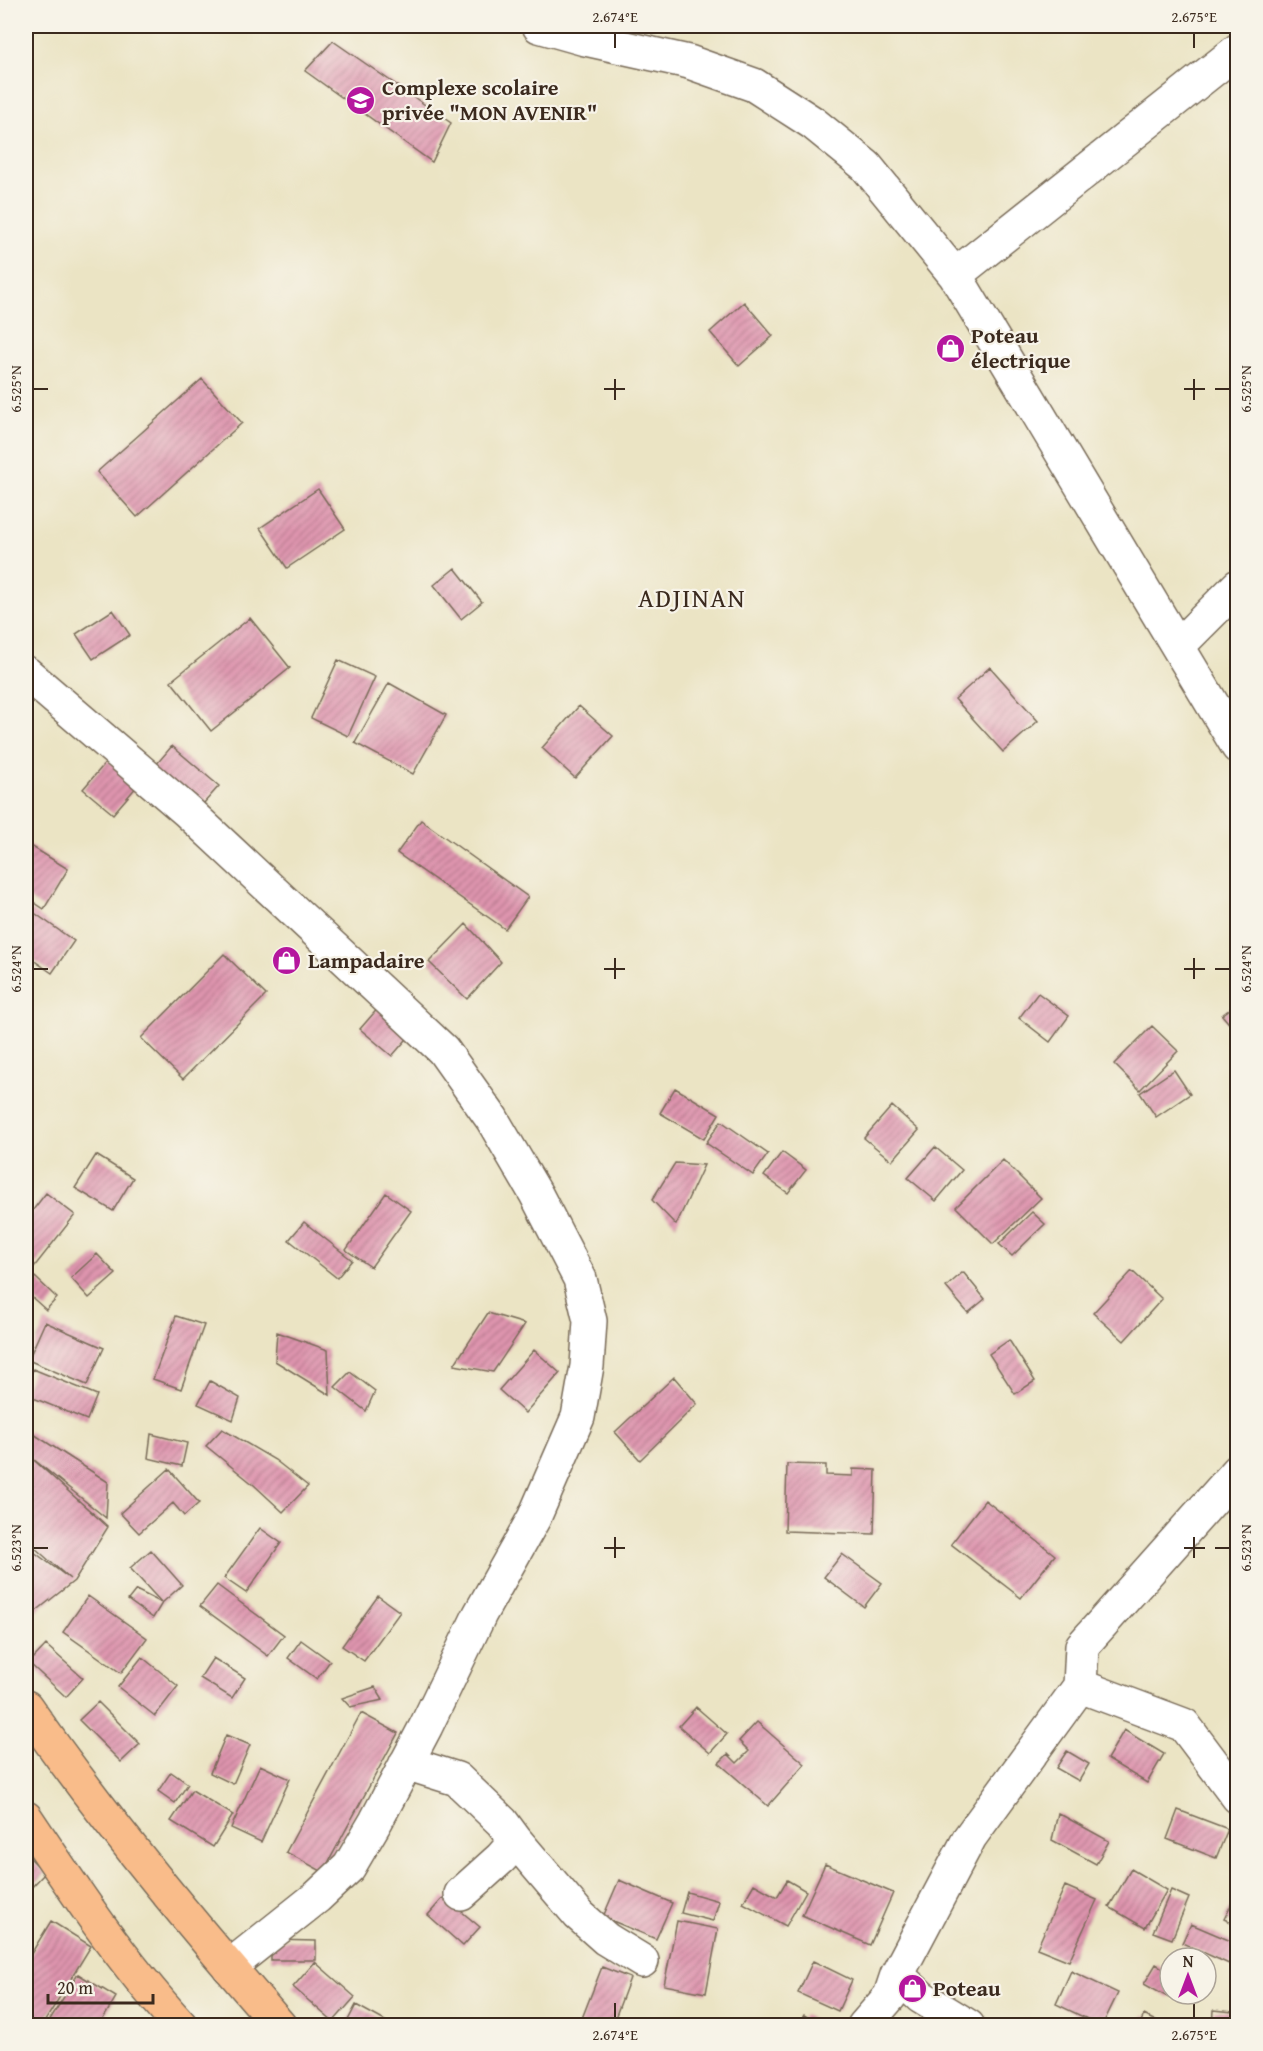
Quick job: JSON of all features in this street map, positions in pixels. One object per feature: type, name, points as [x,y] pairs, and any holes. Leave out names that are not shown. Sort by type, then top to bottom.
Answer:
[{"type":"main road","points":[[26,1707],[74,1776],[229,1967],[280,2025]]},
{"type":"main road","points":[[26,1818],[86,1907],[141,1980],[181,2025]]},
{"type":"street","points":[[539,26],[585,39],[689,62],[754,84],[813,123],[866,166],[955,274],[1238,747]]},
{"type":"street","points":[[955,274],[1238,50]]},
{"type":"street","points":[[1178,646],[1238,586]]},
{"type":"street","points":[[26,676],[186,811],[443,1050],[492,1119],[536,1194],[580,1279],[590,1321],[587,1366],[578,1418],[534,1518],[480,1614],[406,1763],[349,1867],[317,1897],[229,1967]]},
{"type":"street","points":[[864,2025],[890,1996],[897,1975],[970,1837],[1080,1686],[1082,1646],[1238,1472]]},
{"type":"street","points":[[1080,1686],[1184,1725],[1238,1797]]},
{"type":"street","points":[[406,1763],[457,1779],[502,1822],[579,1915],[606,1939],[642,1961]]},
{"type":"street","points":[[460,1894],[501,1858],[516,1841]]},
{"type":"street","points":[[897,1975],[921,1997],[968,2025]]},
{"type":"building","points":[[333,41],[451,123],[432,162],[305,71]]},
{"type":"building","points":[[744,302],[773,336],[739,366],[710,332]]},
{"type":"building","points":[[202,379],[242,423],[137,517],[97,472]]},
{"type":"building","points":[[318,489],[345,529],[287,568],[260,528]]},
{"type":"building","points":[[455,568],[482,602],[461,619],[434,585]]},
{"type":"building","points":[[113,610],[130,635],[93,659],[76,634]]},
{"type":"building","points":[[250,618],[290,668],[211,731],[171,681]]},
{"type":"building","points":[[338,660],[375,677],[348,736],[311,718]]},
{"type":"building","points":[[990,667],[1038,721],[1003,752],[955,699]]},
{"type":"building","points":[[389,683],[446,715],[413,774],[355,743]]},
{"type":"building","points":[[579,706],[613,736],[575,778],[542,748]]},
{"type":"building","points":[[172,746],[219,786],[196,812],[149,773]]},
{"type":"building","points":[[108,760],[138,785],[113,814],[83,789]]},
{"type":"building","points":[[421,820],[528,897],[505,929],[397,853]]},
{"type":"building","points":[[26,843],[68,869],[44,909],[26,897]]},
{"type":"building","points":[[26,907],[74,941],[52,973],[26,955]]},
{"type":"building","points":[[466,924],[501,962],[467,999],[429,962]]},
{"type":"building","points":[[224,954],[266,995],[183,1079],[141,1038]]},
{"type":"building","points":[[1038,993],[1069,1016],[1050,1042],[1019,1018]]},
{"type":"building","points":[[1238,1003],[1238,1034],[1222,1015]]},
{"type":"building","points":[[380,1006],[412,1033],[392,1056],[360,1029]]},
{"type":"building","points":[[1152,1026],[1178,1051],[1140,1090],[1114,1064]]},
{"type":"building","points":[[1174,1070],[1190,1094],[1156,1117],[1140,1093]]},
{"type":"building","points":[[675,1088],[719,1114],[704,1139],[660,1113]]},
{"type":"building","points":[[892,1106],[919,1130],[892,1161],[864,1138]]},
{"type":"building","points":[[721,1121],[768,1154],[753,1175],[706,1143]]},
{"type":"building","points":[[935,1147],[962,1170],[936,1201],[908,1178]]},
{"type":"building","points":[[782,1152],[806,1170],[788,1193],[764,1176]]},
{"type":"building","points":[[96,1155],[133,1178],[113,1211],[75,1188]]},
{"type":"building","points":[[1003,1160],[1041,1198],[993,1244],[956,1207]]},
{"type":"building","points":[[675,1163],[704,1165],[676,1225],[652,1200]]},
{"type":"building","points":[[46,1193],[75,1215],[34,1267],[26,1261],[26,1219]]},
{"type":"building","points":[[386,1193],[411,1211],[371,1267],[346,1250]]},
{"type":"building","points":[[1032,1212],[1045,1224],[1012,1256],[999,1244]]},
{"type":"building","points":[[304,1222],[352,1260],[337,1278],[289,1240]]},
{"type":"building","points":[[97,1254],[116,1274],[89,1298],[71,1278]]},
{"type":"building","points":[[1132,1271],[1162,1299],[1124,1341],[1093,1313]]},
{"type":"building","points":[[963,1272],[985,1299],[968,1313],[946,1287]]},
{"type":"building","points":[[35,1277],[57,1298],[46,1310],[26,1292],[26,1287]]},
{"type":"building","points":[[488,1313],[525,1324],[493,1372],[454,1365]]},
{"type":"building","points":[[176,1316],[204,1325],[181,1389],[153,1379]]},
{"type":"building","points":[[45,1322],[104,1348],[87,1385],[28,1360]]},
{"type":"building","points":[[277,1332],[328,1350],[330,1395],[275,1361]]},
{"type":"building","points":[[1009,1340],[1035,1381],[1015,1394],[989,1354]]},
{"type":"building","points":[[534,1350],[560,1373],[525,1413],[499,1390]]},
{"type":"building","points":[[33,1369],[97,1395],[87,1420],[26,1395],[26,1388]]},
{"type":"building","points":[[350,1372],[375,1391],[366,1411],[335,1387]]},
{"type":"building","points":[[674,1377],[697,1404],[640,1460],[615,1432]]},
{"type":"building","points":[[210,1381],[240,1398],[233,1420],[198,1404]]},
{"type":"building","points":[[222,1429],[275,1460],[308,1486],[283,1512],[206,1446]]},
{"type":"building","points":[[29,1431],[108,1482],[106,1518],[27,1454],[108,1527],[74,1581],[26,1619],[26,1546],[70,1579],[26,1540],[26,1436]]},
{"type":"building","points":[[151,1434],[187,1443],[182,1466],[148,1458]]},
{"type":"building","points":[[787,1464],[826,1465],[826,1475],[853,1476],[853,1469],[876,1470],[874,1534],[785,1531]]},
{"type":"building","points":[[169,1469],[199,1503],[184,1516],[173,1503],[139,1533],[120,1513]]},
{"type":"building","points":[[985,1500],[1055,1555],[1021,1598],[951,1544]]},
{"type":"building","points":[[260,1528],[281,1543],[246,1593],[224,1578]]},
{"type":"building","points":[[151,1550],[182,1585],[162,1603],[130,1568]]},
{"type":"building","points":[[842,1554],[882,1583],[864,1607],[824,1577]]},
{"type":"building","points":[[217,1585],[284,1635],[268,1656],[200,1606]]},
{"type":"building","points":[[136,1590],[162,1603],[153,1618],[128,1600]]},
{"type":"building","points":[[88,1596],[147,1638],[121,1673],[63,1632]]},
{"type":"building","points":[[378,1596],[400,1612],[364,1661],[342,1646]]},
{"type":"building","points":[[301,1640],[330,1661],[317,1679],[288,1658]]},
{"type":"building","points":[[46,1645],[83,1678],[66,1697],[29,1663]]},
{"type":"building","points":[[142,1657],[178,1686],[155,1716],[118,1687]]},
{"type":"building","points":[[213,1658],[245,1678],[232,1698],[200,1678]]},
{"type":"building","points":[[375,1687],[383,1700],[350,1707],[342,1698]]},
{"type":"building","points":[[98,1702],[140,1744],[121,1762],[79,1720]]},
{"type":"building","points":[[696,1707],[727,1734],[710,1753],[679,1726]]},
{"type":"building","points":[[361,1713],[398,1733],[323,1872],[286,1852]]},
{"type":"building","points":[[757,1722],[805,1764],[768,1806],[719,1763],[728,1754],[737,1763],[749,1751],[739,1741]]},
{"type":"building","points":[[1124,1730],[1164,1754],[1147,1783],[1107,1759]]},
{"type":"building","points":[[226,1735],[250,1745],[233,1784],[210,1773]]},
{"type":"building","points":[[1067,1751],[1089,1764],[1079,1781],[1056,1768]]},
{"type":"building","points":[[260,1765],[290,1779],[261,1842],[231,1828]]},
{"type":"building","points":[[171,1772],[188,1784],[175,1803],[158,1791]]},
{"type":"building","points":[[192,1790],[233,1815],[213,1847],[171,1821]]},
{"type":"building","points":[[1178,1810],[1228,1829],[1216,1858],[1167,1839]]},
{"type":"building","points":[[1058,1813],[1109,1841],[1096,1864],[1052,1840]]},
{"type":"building","points":[[26,1854],[45,1873],[26,1893]]},
{"type":"building","points":[[825,1864],[893,1893],[870,1945],[802,1915]]},
{"type":"building","points":[[1131,1869],[1167,1890],[1145,1928],[1109,1907]]},
{"type":"building","points":[[619,1880],[672,1903],[656,1939],[603,1917]]},
{"type":"building","points":[[787,1880],[806,1891],[786,1926],[743,1903],[754,1884],[777,1897]]},
{"type":"building","points":[[1065,1886],[1097,1900],[1069,1961],[1037,1948]]},
{"type":"building","points":[[1171,1890],[1189,1898],[1172,1939],[1153,1932]]},
{"type":"building","points":[[1238,1891],[1238,1925],[1224,1919]]},
{"type":"building","points":[[687,1892],[719,1901],[713,1921],[681,1913]]},
{"type":"building","points":[[444,1897],[480,1927],[463,1946],[428,1915]]},
{"type":"building","points":[[51,1921],[91,1946],[42,2026],[26,2026],[26,1962]]},
{"type":"building","points":[[677,1921],[718,1929],[706,1993],[664,1985]]},
{"type":"building","points":[[1191,1924],[1238,1944],[1238,1968],[1218,1959],[1218,1946],[1189,1946],[1182,1943]]},
{"type":"building","points":[[271,1940],[316,1941],[316,1960],[271,1960]]},
{"type":"building","points":[[813,1961],[852,1980],[838,2011],[798,1993]]},
{"type":"building","points":[[315,1962],[355,1997],[333,2022],[293,1987]]},
{"type":"building","points":[[1156,1964],[1158,1965],[1158,1992],[1144,1984]]},
{"type":"building","points":[[602,1967],[630,1978],[612,2026],[579,2026]]},
{"type":"building","points":[[1071,1971],[1118,1993],[1102,2026],[1056,2004]]},
{"type":"building","points":[[78,1974],[116,1997],[99,2026],[46,2026]]},
{"type":"building","points":[[356,2005],[394,2026],[345,2026]]},
{"type":"building","points":[[1214,2010],[1233,2012],[1232,2026],[1213,2026]]},
{"type":"building","points":[[804,2015],[823,2026],[797,2026]]},
{"type":"building","points":[[1144,2015],[1165,2026],[1139,2026]]},
{"type":"place","name":"Complexe scolaire privée \"MON AVENIR\"","points":[[361,100]]},
{"type":"place","name":"Poteau électrique","points":[[950,348]]},
{"type":"place","name":"Lampadaire","points":[[287,960]]},
{"type":"place","name":"Poteau","points":[[912,1988]]},
{"type":"district","name":"ADJINAN","points":[[692,597]]}]
